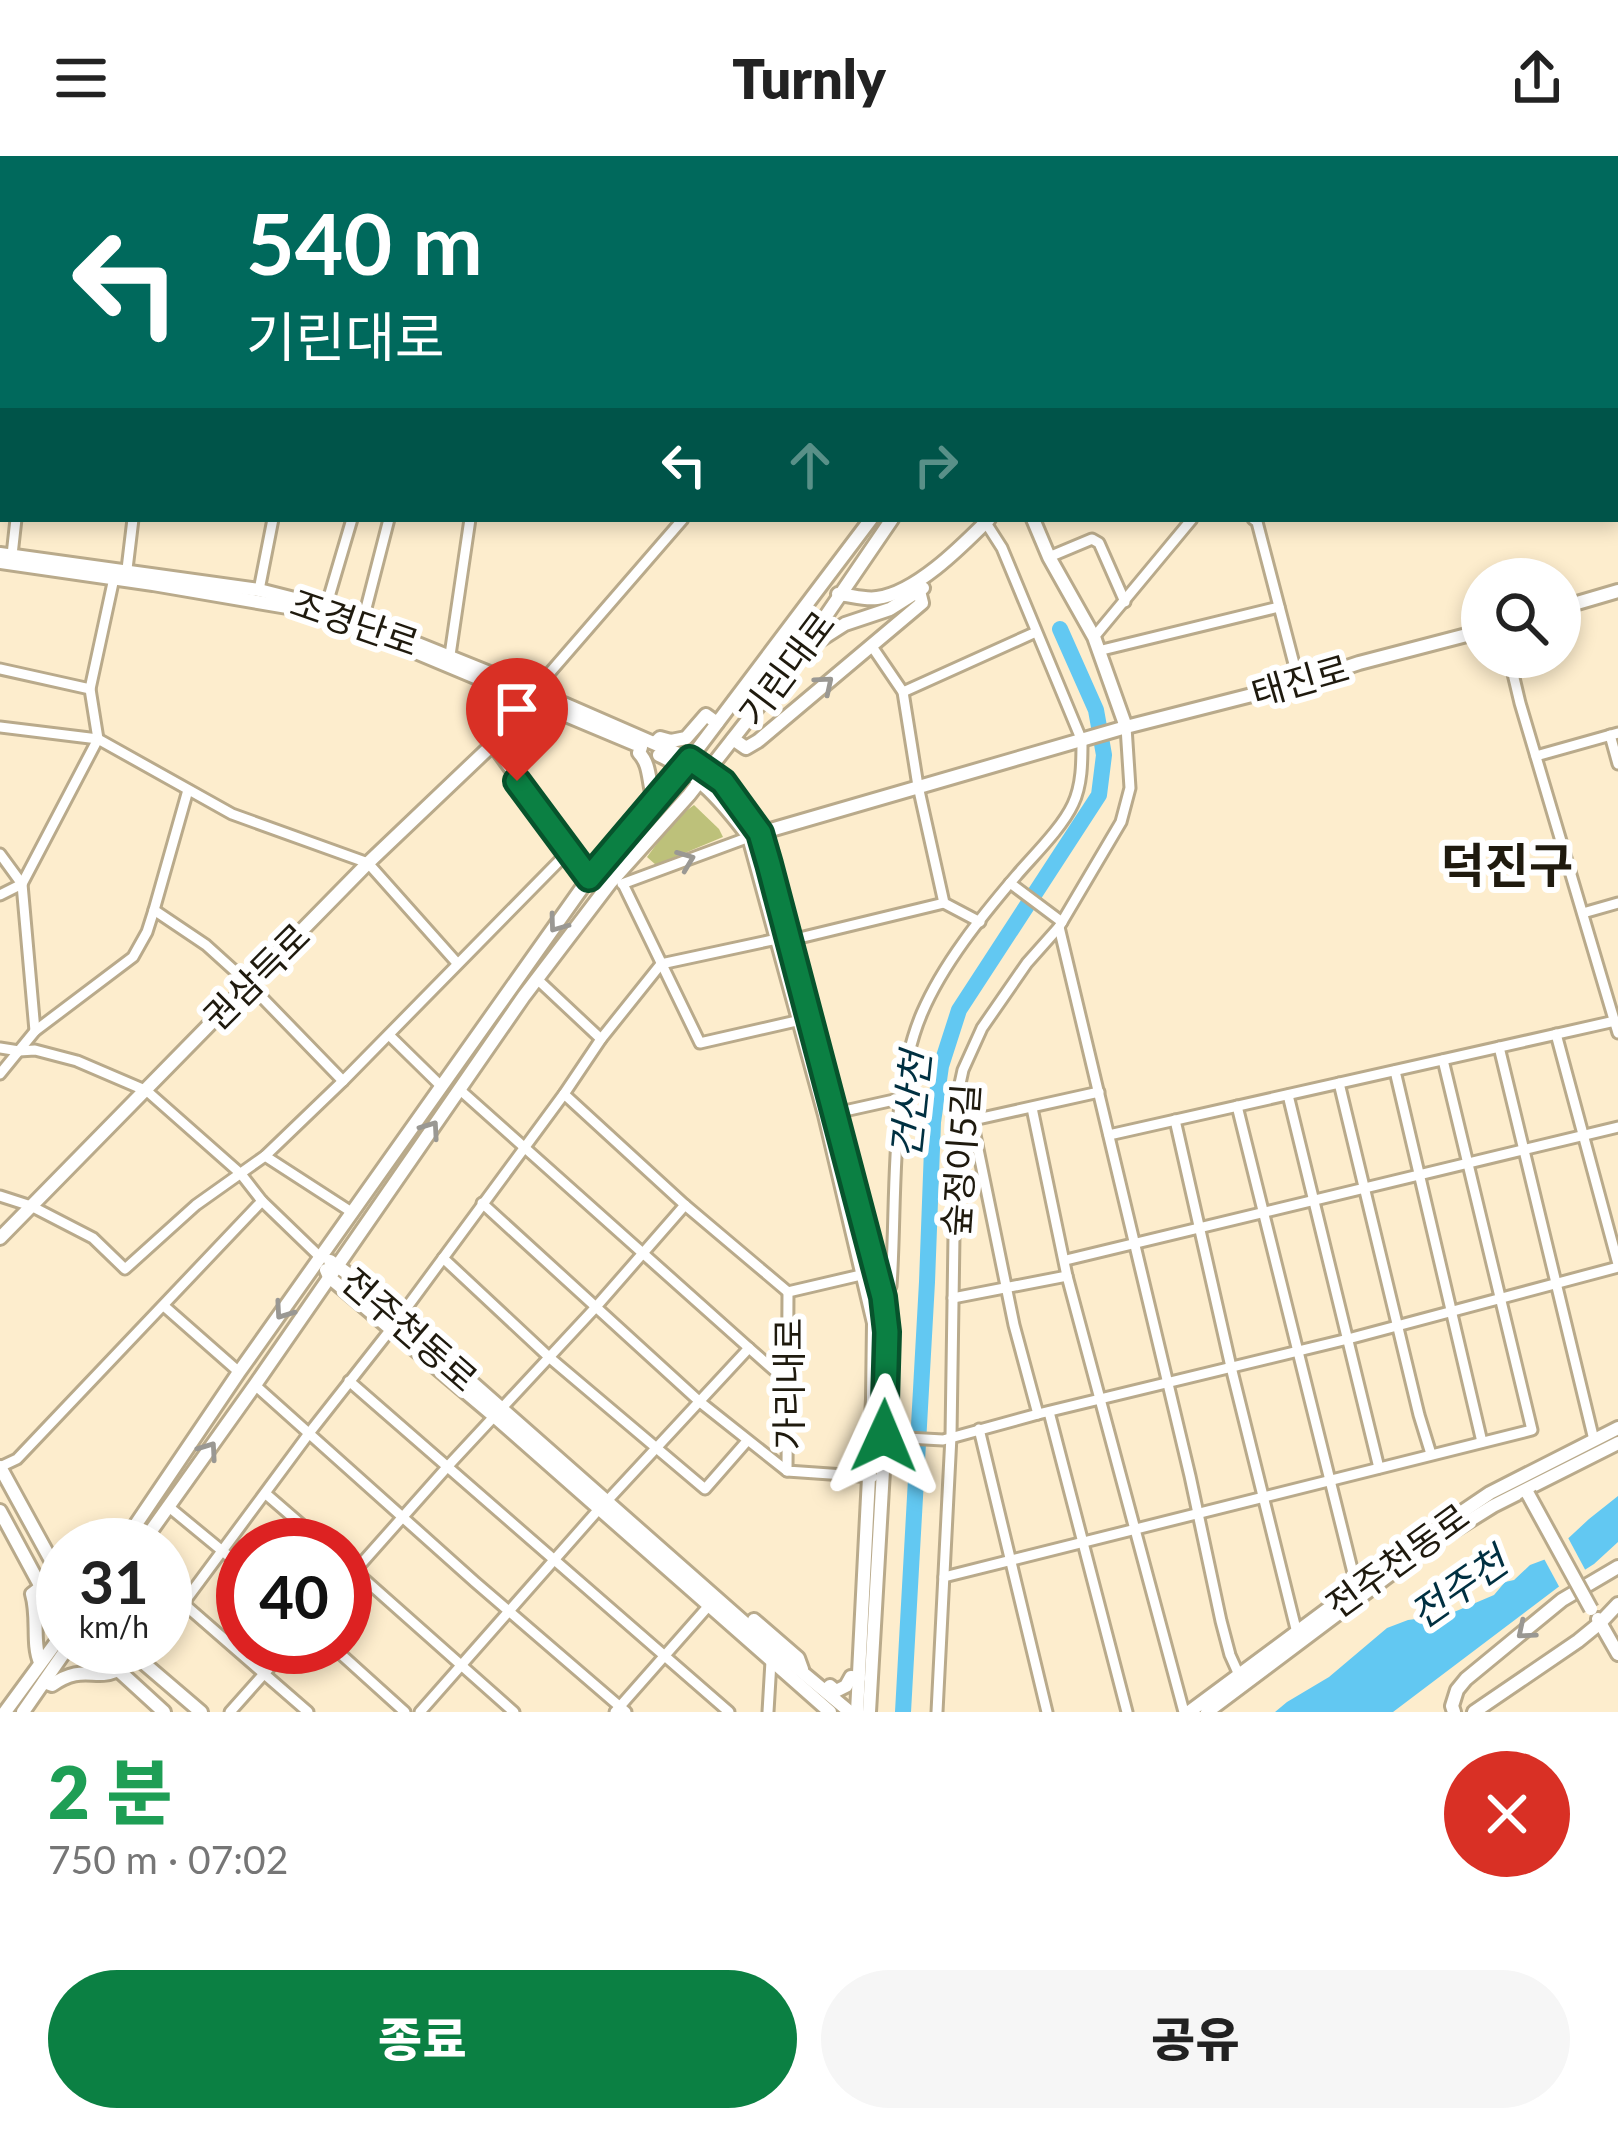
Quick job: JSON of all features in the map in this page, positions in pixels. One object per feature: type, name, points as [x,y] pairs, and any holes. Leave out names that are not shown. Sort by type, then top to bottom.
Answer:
[{"type":"street","points":[[4,557],[15,522]]},
{"type":"street","points":[[0,896],[22,884],[98,739],[90,689],[114,578],[127,569],[133,522]]},
{"type":"street","points":[[259,590],[272,522]]},
{"type":"street","points":[[326,607],[351,522]]},
{"type":"street","points":[[362,620],[388,522]]},
{"type":"street","points":[[450,655],[470,522]]},
{"type":"street","name":"권삼득로","points":[[0,1238],[248,983],[492,745],[680,522]]},
{"type":"street","name":"기린대로","points":[[140,1518],[589,878],[687,764],[869,522]]},
{"type":"street","name":"기린대로","points":[[161,1518],[537,979],[804,648],[890,522]]},
{"type":"street","points":[[812,602],[841,593],[871,599],[885,596],[926,576],[987,522]]},
{"type":"street","points":[[883,1297],[891,1286],[898,1121],[908,1054],[922,1012],[980,922],[1072,806],[1085,740],[989,522]]},
{"type":"street","points":[[1034,522],[1096,644],[1122,728]]},
{"type":"street","points":[[1096,644],[1190,522]]},
{"type":"street","points":[[1256,522],[1299,682]]},
{"type":"street","points":[[1049,557],[1092,539],[1099,543],[1125,602]]},
{"type":"street","name":"조경단로","points":[[4,557],[127,569],[259,590],[326,607],[450,655],[687,764]]},
{"type":"street","name":"조경단로","points":[[4,557],[299,609],[532,695]]},
{"type":"street","points":[[804,648],[844,624],[890,609],[924,588],[926,576]]},
{"type":"street","points":[[733,739],[746,748],[758,741],[922,603],[919,591]]},
{"type":"street","points":[[1581,602],[1618,591]]},
{"type":"street","points":[[1096,644],[1279,607]]},
{"type":"street","points":[[903,692],[1036,632]]},
{"type":"street","name":"태진로","points":[[1085,740],[1461,636]]},
{"type":"street","points":[[871,645],[903,692],[944,903]]},
{"type":"street","points":[[0,669],[90,689]]},
{"type":"street","points":[[1109,1135],[1556,1034],[1616,1027],[1515,678]]},
{"type":"street","points":[[654,799],[649,769],[639,753],[660,739],[686,738],[706,715],[716,723]]},
{"type":"street","points":[[0,727],[98,739],[232,814],[368,863],[457,963]]},
{"type":"street","name":"숲정이5길","points":[[938,1712],[956,1102],[963,1070],[982,1028],[1027,963],[1061,925],[1121,821],[1130,788],[1122,728]]},
{"type":"street","points":[[1536,755],[1614,734],[1618,764]]},
{"type":"street","points":[[805,1019],[700,1043],[617,883],[754,835],[1085,740]]},
{"type":"street","points":[[492,745],[589,878]]},
{"type":"street","points":[[687,764],[723,782],[754,835],[870,1273],[882,1436]]},
{"type":"street","points":[[0,1074],[34,1031],[133,957],[147,932],[188,790]]},
{"type":"street","points":[[0,1196],[31,1206],[93,1238],[125,1269],[196,1204],[265,1156],[568,852]]},
{"type":"street","points":[[0,854],[22,884],[34,1031]]},
{"type":"street","points":[[1013,886],[1061,925],[1230,1654],[1239,1676]]},
{"type":"street","points":[[248,1518],[661,964],[944,903],[980,922]]},
{"type":"street","points":[[1582,913],[1618,903]]},
{"type":"street","points":[[154,910],[206,945],[248,983],[343,1082]]},
{"type":"street","points":[[537,979],[601,1040]]},
{"type":"street","points":[[882,1436],[947,1438],[1348,1339],[1618,1266],[1556,1034]]},
{"type":"street","points":[[388,1035],[442,1087]]},
{"type":"street","points":[[1499,1047],[1594,1440]]},
{"type":"street","points":[[0,1048],[35,1050],[77,1061],[147,1091],[241,1174],[262,1202],[321,1258]]},
{"type":"street","points":[[944,1577],[1532,1430],[1443,1060]]},
{"type":"street","points":[[1395,1071],[1483,1442]]},
{"type":"street","points":[[1339,1083],[1431,1454]]},
{"type":"street","points":[[459,1089],[749,1348],[775,1370],[789,1374]]},
{"type":"street","points":[[956,1124],[1099,1092]]},
{"type":"street","points":[[564,1094],[788,1292]]},
{"type":"street","points":[[1288,1094],[1379,1468]]},
{"type":"street","points":[[830,1114],[903,1098]]},
{"type":"street","points":[[1237,1106],[1357,1588]]},
{"type":"street","points":[[1032,1108],[1067,1276],[1187,1712]]},
{"type":"street","points":[[972,1120],[1026,1375],[1064,1474],[1127,1712]]},
{"type":"street","points":[[1175,1120],[1297,1633]]},
{"type":"street","points":[[1066,1260],[1618,1127]]},
{"type":"street","points":[[265,1156],[353,1213]]},
{"type":"street","points":[[36,1525],[0,1467],[17,1459],[262,1202]]},
{"type":"street","points":[[482,1204],[700,1402],[787,1471]]},
{"type":"street","points":[[372,1553],[685,1205]]},
{"type":"street","name":"전주천동로","points":[[321,1258],[712,1602],[853,1712]]},
{"type":"street","points":[[443,1258],[550,1358],[705,1489],[747,1441]]},
{"type":"street","points":[[853,1712],[882,1436],[887,1332],[883,1297],[870,1273]]},
{"type":"street","name":"가리내로","points":[[870,1273],[788,1292],[787,1471],[875,1477]]},
{"type":"street","points":[[953,1298],[1067,1276]]},
{"type":"street","points":[[164,1306],[239,1372]]},
{"type":"street","points":[[420,1712],[749,1348]]},
{"type":"street","points":[[349,1381],[729,1712]]},
{"type":"street","points":[[255,1385],[620,1710],[712,1602]]},
{"type":"street","name":"전주천동로","points":[[1207,1712],[1424,1550],[1618,1428]]},
{"type":"street","points":[[979,1429],[1046,1712]]},
{"type":"street","name":"전주천동로","points":[[1187,1712],[1490,1493],[1524,1487],[1618,1442]]},
{"type":"street","points":[[869,1712],[875,1477]]},
{"type":"street","points":[[1524,1487],[1618,1654]]},
{"type":"street","points":[[266,1494],[294,1518]]},
{"type":"street","name":"전주천동로","points":[[603,1505],[688,1571],[771,1661],[830,1712]]},
{"type":"street","points":[[169,1507],[216,1545]]},
{"type":"street","points":[[0,1511],[36,1578]]},
{"type":"street","points":[[192,1593],[216,1561]]},
{"type":"street","points":[[1454,1712],[1456,1690],[1466,1679],[1562,1600],[1618,1567]]},
{"type":"street","points":[[688,1571],[693,1568],[798,1658],[805,1676]]},
{"type":"street","points":[[372,1586],[514,1712]]},
{"type":"street","points":[[1474,1712],[1600,1623],[1618,1604]]},
{"type":"street","points":[[192,1611],[308,1712]]},
{"type":"street","points":[[767,1712],[771,1661]]},
{"type":"street","points":[[4,1708],[36,1667]]},
{"type":"street","points":[[23,1712],[49,1674]]},
{"type":"street","points":[[44,1682],[52,1685],[71,1674]]},
{"type":"street","points":[[120,1674],[164,1712]]},
{"type":"street","points":[[156,1674],[201,1712]]},
{"type":"street","points":[[363,1674],[405,1712]]},
{"type":"street","points":[[230,1712],[265,1675]]},
{"type":"street","points":[[825,1692],[830,1686],[836,1691],[846,1686],[851,1677],[859,1678]]},
{"type":"green space","points":[[694,805],[723,837],[656,865],[647,857],[675,819]]},
{"type":"water","points":[[1618,1496],[1618,1542],[1393,1712],[1275,1712],[1329,1677],[1387,1628],[1447,1615],[1494,1595],[1505,1582],[1546,1559]]},
{"type":"pier","points":[[1566,1534],[1588,1575],[1562,1592],[1542,1555]]},
{"type":"waterway","name":"건산천","points":[[903,1712],[933,1122],[941,1066],[959,1010],[1099,795],[1104,755],[1096,710],[1060,629]]},
{"type":"district","name":"덕진구","points":[[1507,864]]},
{"type":"route","points":[[517,781],[589,878],[690,759],[723,782],[760,833],[883,1297],[887,1332],[884,1436]]},
{"type":"water label","name":"전주천","points":[[1458,1587]]}]
